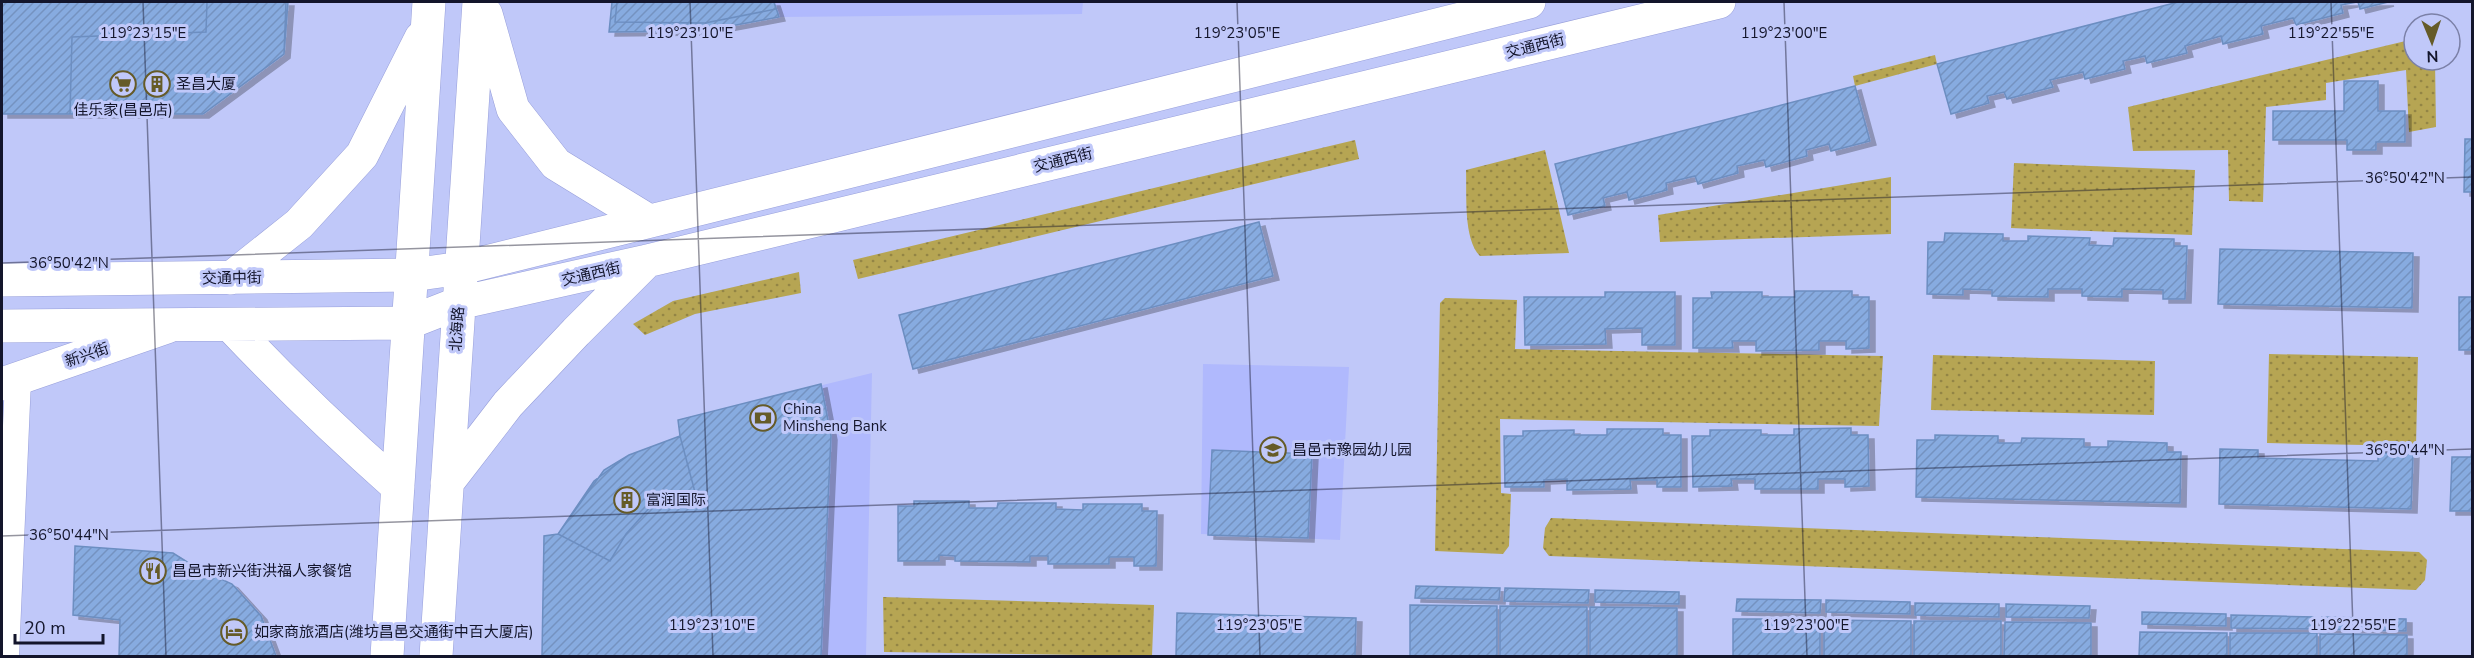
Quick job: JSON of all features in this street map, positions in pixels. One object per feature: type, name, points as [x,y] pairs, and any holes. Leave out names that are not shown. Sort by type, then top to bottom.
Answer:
[{"type":"main road","points":[[481,2],[513,109],[556,164],[649,221]]},
{"type":"main road","name":"北海路","points":[[436,657],[481,2]]},
{"type":"main road","points":[[462,267],[1529,2]]},
{"type":"main road","name":"交通西街","points":[[408,323],[459,303],[647,261],[1719,2]]},
{"type":"main road","points":[[387,657],[428,14]]},
{"type":"main road","points":[[231,279],[298,224],[362,155],[428,14]]},
{"type":"main road","points":[[447,483],[508,404],[647,261]]},
{"type":"main road","name":"交通中街","points":[[2,280],[412,275],[462,267]]},
{"type":"main road","points":[[2,327],[408,323]]},
{"type":"main road","name":"新兴街","points":[[10,382],[173,325]]},
{"type":"main road","points":[[230,325],[284,382],[398,487]]},
{"type":"street","points":[[6,657],[10,382]]},
{"type":"shaded area","points":[[612,2],[1083,2],[1082,14],[779,17],[704,31],[609,32]]},
{"type":"shaded area","points":[[2402,42],[2402,71],[2326,83],[2326,100],[2266,107],[2263,202],[2229,201],[2228,150],[2133,151],[2128,107]]},
{"type":"shaded area","points":[[1935,55],[1937,64],[1855,86],[1853,76]]},
{"type":"shaded area","points":[[2406,72],[2435,72],[2436,127],[2409,132]]},
{"type":"shaded area","points":[[1355,140],[1359,159],[858,279],[853,260]]},
{"type":"shaded area","points":[[1545,150],[1569,253],[1480,256],[1468,228],[1466,170]]},
{"type":"shaded area","points":[[2014,163],[2195,170],[2192,235],[2011,228]]},
{"type":"shaded area","points":[[1891,177],[1891,234],[1660,242],[1658,215]]},
{"type":"shaded area","points":[[799,272],[801,293],[695,314],[645,335],[633,324],[673,301]]},
{"type":"shaded area","points":[[1445,298],[1517,300],[1515,349],[1883,356],[1879,426],[1500,419],[1501,493],[1511,494],[1509,546],[1503,554],[1435,551],[1440,303]]},
{"type":"shaded area","points":[[2269,354],[2418,357],[2416,446],[2267,443]]},
{"type":"shaded area","points":[[1933,355],[2155,361],[2154,415],[1931,410]]},
{"type":"shaded area","name":"昌邑市豫园幼儿园","points":[[1203,364],[1349,367],[1340,540],[1201,534]]},
{"type":"shaded area","name":"富润国际","points":[[872,373],[866,656],[542,656],[544,536],[558,534],[604,470],[629,455],[680,436],[678,420]]},
{"type":"shaded area","points":[[1551,518],[2419,552],[2427,560],[2425,580],[2416,590],[1549,556],[1543,548],[1545,528]]},
{"type":"shaded area","points":[[883,597],[1154,605],[1152,656],[884,652]]},
{"type":"building","name":"佳乐家(昌邑店)","points":[[2,2],[288,2],[284,54],[203,114],[2,114]]},
{"type":"building","name":"圣昌大厦","points":[[207,2],[286,2],[284,54],[203,114],[70,114],[72,37],[206,32]]},
{"type":"building","points":[[612,2],[774,2],[779,17],[704,31],[609,32]]},
{"type":"building","points":[[617,2],[774,2],[776,9],[705,23],[615,22]]},
{"type":"building","points":[[2178,2],[2357,2],[2341,5],[2343,13],[2296,25],[2293,18],[2261,26],[2263,34],[2223,44],[2221,36],[2185,46],[2187,53],[2147,63],[2145,56],[2123,61],[2125,69],[2085,79],[2083,72],[2050,80],[2053,87],[2007,99],[2004,92],[1987,96],[1989,103],[1951,114],[1937,64]]},
{"type":"building","points":[[2358,2],[2388,2],[2360,9]]},
{"type":"building","points":[[2344,81],[2378,81],[2378,111],[2405,111],[2405,142],[2376,142],[2376,150],[2347,150],[2347,140],[2273,140],[2273,111],[2344,111]]},
{"type":"building","points":[[1855,86],[1870,141],[1831,151],[1829,144],[1806,150],[1807,156],[1766,167],[1764,160],[1737,166],[1738,173],[1698,184],[1695,176],[1666,183],[1667,190],[1629,200],[1627,192],[1603,198],[1605,206],[1568,215],[1555,164]]},
{"type":"building","points":[[2465,139],[2472,139],[2472,192],[2464,192]]},
{"type":"building","points":[[1259,222],[1273,276],[913,369],[899,315]]},
{"type":"building","points":[[1945,233],[2003,234],[2003,241],[2028,241],[2028,236],[2090,238],[2089,245],[2113,246],[2114,238],[2174,239],[2174,246],[2187,246],[2185,299],[2163,299],[2163,290],[2122,289],[2122,297],[2082,296],[2082,289],[2048,289],[2048,297],[1992,296],[1992,290],[1963,289],[1963,295],[1927,294],[1928,242],[1944,242]]},
{"type":"building","points":[[2220,249],[2413,253],[2412,308],[2218,304]]},
{"type":"building","points":[[1795,291],[1852,291],[1852,297],[1869,297],[1869,348],[1846,349],[1846,341],[1819,341],[1819,350],[1756,351],[1756,341],[1732,341],[1733,348],[1693,348],[1693,298],[1712,298],[1711,292],[1762,292],[1762,297],[1795,297]]},
{"type":"building","points":[[1605,292],[1675,292],[1675,345],[1642,345],[1642,328],[1605,329],[1606,344],[1525,345],[1524,297],[1605,297]]},
{"type":"building","points":[[2459,297],[2472,297],[2472,350],[2459,350]]},
{"type":"building","name":"富润国际","points":[[821,384],[831,436],[821,656],[542,656],[544,536],[558,534],[604,470],[629,455],[680,436],[678,420]]},
{"type":"building","points":[[1851,428],[1851,435],[1868,435],[1869,486],[1845,487],[1845,479],[1818,479],[1818,489],[1755,489],[1755,479],[1731,479],[1732,486],[1693,487],[1692,436],[1710,436],[1710,430],[1761,430],[1761,435],[1794,435],[1794,429]]},
{"type":"building","points":[[1607,429],[1663,429],[1663,435],[1681,435],[1681,487],[1657,487],[1657,480],[1630,480],[1631,489],[1567,490],[1567,479],[1544,480],[1544,487],[1505,487],[1504,436],[1523,436],[1523,431],[1574,430],[1574,435],[1607,435]]},
{"type":"building","points":[[1935,435],[1998,436],[1998,443],[2021,443],[2022,438],[2084,439],[2084,447],[2108,447],[2108,441],[2167,443],[2167,452],[2181,452],[2180,503],[1916,497],[1917,440],[1935,440]]},
{"type":"building","name":"富润国际","points":[[680,436],[696,496],[652,505],[626,534],[610,561],[558,534],[594,481],[629,455]]},
{"type":"building","points":[[2220,449],[2258,450],[2258,458],[2378,461],[2378,453],[2413,454],[2411,509],[2219,504]]},
{"type":"building","points":[[1212,450],[1312,454],[1308,538],[1208,535]]},
{"type":"building","points":[[2472,451],[2472,511],[2450,511],[2452,457],[2471,457]]},
{"type":"building","points":[[914,501],[969,501],[969,508],[997,508],[998,503],[1056,503],[1056,509],[1083,510],[1083,504],[1142,504],[1142,511],[1157,511],[1156,566],[1134,566],[1134,557],[1109,557],[1109,564],[1048,564],[1048,556],[1030,556],[1030,562],[955,561],[955,556],[939,555],[939,561],[898,561],[898,506],[914,506]]},
{"type":"building","points":[[75,546],[173,553],[195,567],[232,584],[261,616],[276,656],[119,656],[120,620],[73,615]]},
{"type":"building","points":[[1416,586],[1500,588],[1499,600],[1415,598]]},
{"type":"building","points":[[1505,588],[1589,590],[1588,603],[1504,601]]},
{"type":"building","points":[[1595,590],[1679,592],[1679,604],[1595,602]]},
{"type":"building","points":[[1737,599],[1821,600],[1820,613],[1736,611]]},
{"type":"building","points":[[1826,600],[1910,602],[1910,614],[1826,612]]},
{"type":"building","points":[[1915,603],[1999,604],[1999,617],[1915,615]]},
{"type":"building","points":[[2006,604],[2090,606],[2089,618],[2006,617]]},
{"type":"building","points":[[1410,605],[1497,606],[1497,656],[1410,656]]},
{"type":"building","points":[[1500,606],[1587,607],[1587,656],[1500,656]]},
{"type":"building","points":[[1590,607],[1677,608],[1677,656],[1590,656]]},
{"type":"building","points":[[2142,612],[2226,614],[2226,626],[2142,624]]},
{"type":"building","points":[[1177,613],[1356,618],[1355,656],[1176,656]]},
{"type":"building","points":[[2231,615],[2315,617],[2315,629],[2231,628]]},
{"type":"building","points":[[2322,617],[2406,619],[2406,631],[2321,629]]},
{"type":"building","points":[[1733,619],[1820,619],[1820,656],[1733,656]]},
{"type":"building","points":[[1824,620],[1911,621],[1911,656],[1824,656]]},
{"type":"building","points":[[1914,621],[2001,621],[2001,656],[1914,656]]},
{"type":"building","points":[[2005,622],[2091,623],[2091,656],[2004,656]]},
{"type":"building","points":[[2140,632],[2227,633],[2227,656],[2139,656]]},
{"type":"building","points":[[2230,633],[2317,633],[2317,656],[2230,656]]},
{"type":"building","points":[[2320,634],[2407,635],[2407,656],[2320,656]]},
{"type":"place","name":"佳乐家(昌邑店)","points":[[123,84]]},
{"type":"place","name":"圣昌大厦","points":[[157,84]]},
{"type":"place","name":"China Minsheng Bank","points":[[763,418]]},
{"type":"place","name":"昌邑市豫园幼儿园","points":[[1273,450]]},
{"type":"place","name":"富润国际","points":[[627,500]]},
{"type":"place","name":"昌邑市新兴街洪福人家餐馆","points":[[153,571]]},
{"type":"place","name":"如家商旅酒店(潍坊昌邑交通街中百大厦店)","points":[[234,632]]}]
